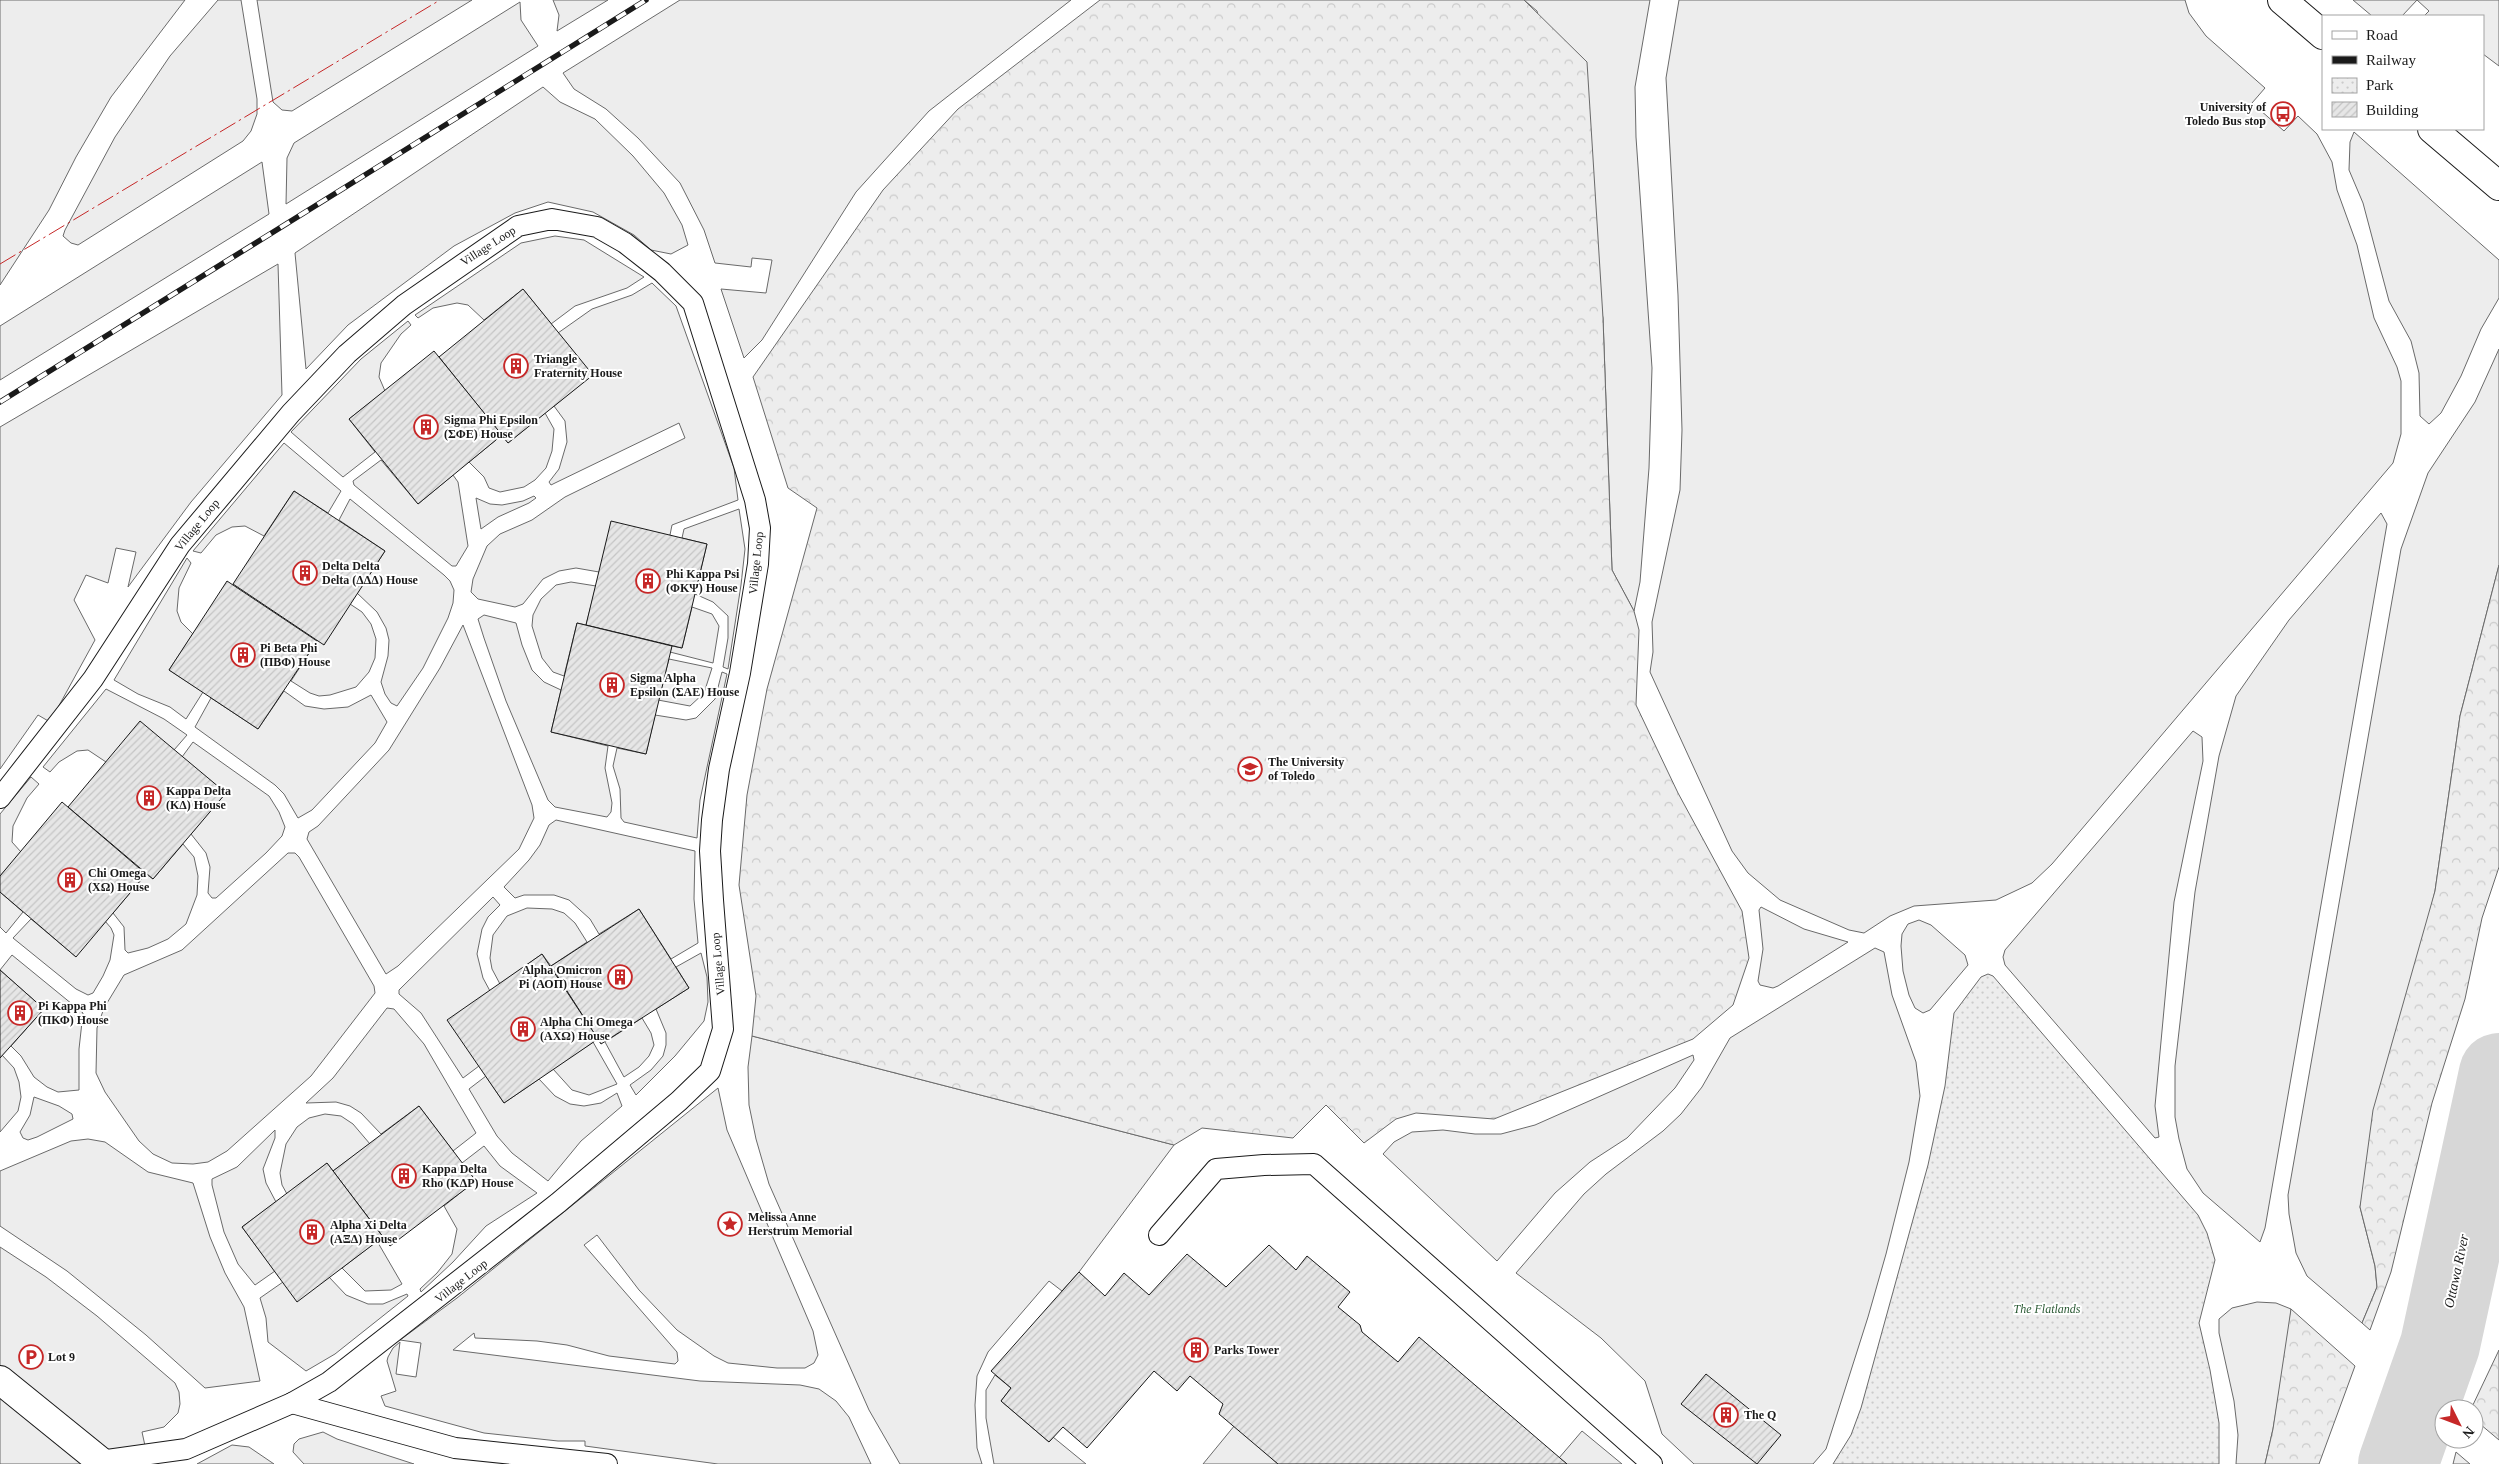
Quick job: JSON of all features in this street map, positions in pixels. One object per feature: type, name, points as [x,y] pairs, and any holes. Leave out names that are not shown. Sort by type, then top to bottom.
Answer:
[{"type":"street","points":[[2282,0],[2322,34]]},
{"type":"street","points":[[2433,130],[2499,186]]},
{"type":"street","points":[[0,1380],[101,1463]]},
{"type":"lane","name":"Village Loop","points":[[0,798],[98,671],[180,545],[284,421],[347,354],[404,305],[458,266],[518,226],[552,219],[597,227],[625,243],[662,272],[693,303],[755,500],[760,528],[757,573],[740,673],[719,769],[712,820],[710,851],[723,1029],[710,1071],[679,1101],[488,1260],[329,1382],[292,1404],[186,1450],[101,1463]]},
{"type":"lane","points":[[1159,1235],[1216,1169],[1264,1165],[1314,1164],[1652,1464]]},
{"type":"lane","points":[[292,1404],[455,1448],[607,1464]]},
{"type":"lane","points":[[455,1448],[483,1464]]},
{"type":"shaded area","points":[[0,0],[185,0],[111,97],[76,157],[49,210],[0,285]]},
{"type":"shaded area","points":[[218,0],[241,0],[257,99],[257,114],[251,131],[243,141],[78,245],[71,243],[63,236],[65,230],[115,137],[170,56]]},
{"type":"shaded area","points":[[257,0],[472,0],[292,111],[282,110],[273,102]]},
{"type":"shaded area","points":[[553,0],[608,0],[557,31],[559,15]]},
{"type":"shaded area","points":[[680,0],[1071,0],[929,111],[856,192],[762,340],[744,358],[721,289],[766,293],[772,260],[752,258],[751,267],[715,263],[704,230],[680,183],[638,138],[606,109],[574,89],[563,73]]},
{"type":"shaded area","points":[[1524,0],[1650,0],[1635,87],[1636,137],[1652,368],[1649,468],[1640,582],[1634,611],[1612,570],[1603,318],[1537,11]]},
{"type":"shaded area","points":[[1679,0],[2185,0],[2189,13],[2206,36],[2265,88],[2252,103],[2284,131],[2298,116],[2317,134],[2332,162],[2337,190],[2357,245],[2374,318],[2397,367],[2401,381],[2401,434],[2393,463],[2052,864],[2032,883],[1996,900],[1914,906],[1890,916],[1864,933],[1849,930],[1780,900],[1748,873],[1732,851],[1650,672],[1653,652],[1652,622],[1680,490],[1682,430],[1678,295],[1666,78]]},
{"type":"shaded area","points":[[2353,0],[2417,0],[2403,15],[2371,15]]},
{"type":"shaded area","points":[[2417,0],[2499,0],[2499,66],[2484,55],[2484,15],[2425,15],[2429,11]]},
{"type":"shaded area","points":[[520,2],[521,20],[538,46],[286,204],[287,158],[294,143]]},
{"type":"shaded area","points":[[543,87],[560,102],[595,119],[633,156],[664,193],[682,225],[688,245],[671,254],[651,250],[634,235],[593,212],[548,202],[515,213],[454,246],[348,325],[306,369],[295,253]]},
{"type":"shaded area","points":[[2354,132],[2499,260],[2499,298],[2481,329],[2461,376],[2441,413],[2429,424],[2420,416],[2419,373],[2411,341],[2389,301],[2363,203],[2349,170],[2350,142]]},
{"type":"shaded area","points":[[262,162],[269,214],[0,380],[0,326]]},
{"type":"shaded area","points":[[555,236],[584,240],[644,277],[627,288],[575,306],[551,324],[523,289],[484,320],[468,305],[457,303],[433,308],[418,318],[415,315],[521,243]]},
{"type":"shaded area","points":[[278,264],[282,395],[191,502],[128,587],[136,552],[116,548],[108,583],[86,575],[74,600],[95,640],[50,722],[38,715],[0,769],[0,427]]},
{"type":"shaded area","points":[[652,283],[676,306],[734,468],[738,500],[672,525],[670,535],[599,572],[576,568],[559,571],[543,579],[523,604],[515,607],[478,599],[471,592],[473,579],[487,546],[500,534],[532,520],[565,497],[685,438],[679,423],[551,485],[549,482],[559,469],[567,442],[565,421],[554,406],[592,375],[558,333],[592,309],[632,295]]},
{"type":"shaded area","points":[[408,321],[411,325],[401,334],[381,363],[379,377],[385,391],[349,419],[375,452],[343,477],[291,432],[361,359]]},
{"type":"shaded area","points":[[2499,349],[2499,565],[2460,716],[2435,891],[2360,1207],[2375,1266],[2377,1287],[2362,1323],[2307,1276],[2296,1253],[2289,1214],[2288,1195],[2401,549],[2428,473],[2475,402]]},
{"type":"shaded area","points":[[545,413],[554,429],[552,451],[546,468],[535,480],[524,487],[500,492],[489,488],[484,477],[469,462],[502,435],[508,443]]},
{"type":"shaded area","points":[[284,443],[341,491],[328,513],[294,491],[264,536],[245,526],[232,527],[216,535],[201,553],[193,551]]},
{"type":"shaded area","points":[[381,460],[418,504],[453,475],[458,482],[468,546],[456,566],[452,566],[354,485],[353,481]]},
{"type":"shaded area","points":[[534,496],[536,498],[529,503],[498,517],[481,529],[476,498],[490,504],[502,505],[523,501]]},
{"type":"shaded area","points":[[350,499],[444,575],[450,581],[454,590],[453,603],[448,618],[423,668],[397,706],[391,703],[385,694],[381,682],[388,656],[389,640],[386,628],[377,612],[357,593],[385,551],[339,520]]},
{"type":"shaded area","points":[[739,509],[745,549],[728,669],[723,667],[728,638],[728,616],[713,602],[695,594],[707,544],[682,538],[684,529]]},
{"type":"shaded area","points":[[2381,513],[2387,524],[2265,1228],[2260,1242],[2203,1193],[2187,1169],[2179,1139],[2175,1117],[2175,1066],[2195,892],[2219,756],[2236,696],[2289,620]]},
{"type":"shaded area","points":[[187,558],[191,563],[179,588],[177,611],[181,622],[193,634],[169,670],[203,692],[186,719],[170,707],[138,694],[114,680]]},
{"type":"shaded area","points":[[571,582],[596,586],[586,625],[577,623],[564,676],[553,672],[542,658],[532,626],[533,615],[541,599],[556,585]]},
{"type":"shaded area","points":[[350,604],[362,612],[371,624],[376,639],[375,658],[369,672],[356,687],[330,695],[319,696],[310,693],[291,681],[317,641]]},
{"type":"shaded area","points":[[692,607],[712,614],[719,626],[713,663],[670,652],[672,646],[682,648]]},
{"type":"shaded area","points":[[484,615],[516,623],[532,670],[544,682],[561,690],[551,732],[608,746],[605,768],[612,803],[611,812],[607,817],[555,807],[548,800],[506,701],[484,638],[478,619]]},
{"type":"shaded area","points":[[463,625],[532,805],[534,818],[519,849],[398,966],[386,974],[307,839],[309,832],[318,826],[389,750],[440,668]]},
{"type":"shaded area","points":[[669,659],[712,668],[704,693],[690,706],[658,700]]},
{"type":"shaded area","points":[[722,672],[727,674],[700,800],[697,838],[624,822],[621,818],[620,789],[613,766],[617,748],[646,754],[655,715],[686,720],[696,718],[715,699]]},
{"type":"shaded area","points":[[106,689],[164,719],[187,735],[174,750],[106,762],[88,750],[77,751],[59,762],[50,772],[43,767]]},
{"type":"shaded area","points":[[284,691],[305,706],[324,709],[348,707],[371,695],[387,722],[375,743],[312,810],[298,818],[284,794],[275,785],[195,727],[211,698],[258,729]]},
{"type":"shaded area","points":[[2193,731],[2202,737],[2203,761],[2174,902],[2155,1106],[2159,1137],[2155,1138],[2005,965],[2003,957],[2005,950]]},
{"type":"shaded area","points":[[193,742],[269,796],[279,812],[285,827],[282,836],[266,853],[216,898],[212,898],[208,893],[210,867],[206,853],[191,834],[225,793],[182,757]]},
{"type":"shaded area","points":[[31,777],[39,784],[27,798],[13,826],[12,842],[21,852],[0,876],[0,814]]},
{"type":"shaded area","points":[[556,820],[695,851],[694,899],[698,943],[671,959],[639,909],[599,934],[590,919],[569,900],[554,895],[524,895],[515,898],[504,887],[529,860],[540,845],[549,825]]},
{"type":"shaded area","points":[[183,844],[194,857],[198,876],[197,895],[186,924],[168,939],[148,948],[128,953],[125,950],[124,927],[113,913],[146,874],[153,879]]},
{"type":"shaded area","points":[[288,853],[295,853],[299,857],[374,986],[375,993],[311,1076],[227,1151],[208,1162],[193,1164],[172,1163],[153,1154],[139,1141],[105,1092],[96,1073],[97,1028],[104,1008],[124,975],[182,950]]},
{"type":"shaded area","points":[[0,892],[23,912],[6,933],[0,927]]},
{"type":"shaded area","points":[[493,897],[500,905],[488,917],[482,929],[477,954],[483,978],[490,991],[479,1066],[463,1078],[421,1013],[399,994],[399,990]]},
{"type":"shaded area","points":[[1761,907],[1804,929],[1848,942],[1778,986],[1773,988],[1760,985],[1758,981],[1763,949],[1759,910]]},
{"type":"shaded area","points":[[527,908],[552,909],[564,913],[575,923],[587,942],[551,966],[542,954],[500,984],[492,969],[490,958],[493,935],[507,916]]},
{"type":"shaded area","points":[[31,919],[75,956],[105,921],[111,928],[114,935],[110,960],[93,993],[88,995],[76,989],[13,938]]},
{"type":"shaded area","points":[[1919,920],[1931,925],[1965,955],[1968,965],[1930,1010],[1923,1013],[1915,1008],[1909,995],[1903,971],[1901,946],[1902,934],[1908,924]]},
{"type":"shaded area","points":[[1875,948],[1884,952],[1892,995],[1916,1062],[1920,1096],[1909,1162],[1886,1254],[1826,1449],[1813,1464],[1694,1464],[1662,1434],[1645,1381],[1601,1338],[1516,1273],[1584,1194],[1606,1174],[1663,1131],[1681,1114],[1702,1087],[1730,1038]]},
{"type":"shaded area","points":[[701,953],[707,977],[708,1002],[704,1021],[675,1056],[636,1095],[630,1085],[651,1070],[663,1056],[666,1045],[666,1033],[656,1009],[689,988],[676,967]]},
{"type":"shaded area","points":[[12,955],[83,1013],[79,1049],[79,1090],[58,1092],[47,1087],[34,1077],[21,1056],[11,1046],[44,1009],[0,970]]},
{"type":"shaded area","points":[[387,1008],[394,1009],[424,1044],[476,1133],[453,1151],[419,1106],[381,1134],[361,1113],[350,1106],[336,1102],[306,1103],[333,1078]]},
{"type":"shaded area","points":[[642,1018],[651,1033],[654,1045],[649,1056],[639,1067],[624,1077],[605,1042]]},
{"type":"shaded area","points":[[752,1036],[1174,1145],[1079,1272],[1062,1291],[1049,1281],[988,1352],[977,1376],[975,1405],[977,1448],[982,1464],[900,1464],[869,1410],[769,1184],[756,1139],[749,1105],[748,1067]]},
{"type":"shaded area","points":[[593,1042],[617,1084],[589,1095],[572,1090],[553,1069]]},
{"type":"shaded area","points":[[2,1055],[14,1068],[19,1082],[21,1097],[18,1111],[0,1132],[0,1058]]},
{"type":"shaded area","points":[[1693,1055],[1694,1060],[1675,1088],[1627,1138],[1590,1162],[1555,1193],[1497,1261],[1383,1154],[1394,1142],[1412,1132],[1443,1130],[1475,1134],[1501,1134],[1535,1125]]},
{"type":"shaded area","points":[[486,1076],[504,1103],[539,1079],[555,1096],[570,1104],[584,1106],[601,1103],[617,1093],[622,1106],[581,1141],[548,1181],[512,1153],[497,1136],[469,1089]]},
{"type":"shaded area","points":[[718,1088],[727,1130],[813,1331],[818,1355],[814,1363],[805,1368],[777,1368],[728,1363],[714,1356],[677,1330],[639,1290],[597,1235],[584,1245],[677,1352],[678,1361],[675,1364],[609,1356],[567,1345],[537,1341],[475,1338],[474,1333],[453,1350],[700,1381],[800,1385],[819,1389],[836,1401],[849,1417],[871,1464],[718,1464],[585,1446],[585,1441],[558,1441],[484,1433],[385,1406],[381,1396],[396,1391],[387,1361],[393,1348],[400,1342],[396,1374],[416,1377],[421,1343],[400,1340],[457,1298]]},
{"type":"shaded area","points":[[34,1097],[59,1106],[72,1114],[73,1119],[37,1137],[28,1140],[23,1138],[20,1132],[30,1115]]},
{"type":"shaded area","points":[[325,1114],[341,1116],[353,1124],[370,1144],[333,1171],[327,1163],[287,1194],[282,1185],[280,1173],[286,1144],[297,1127],[309,1118]]},
{"type":"shaded area","points":[[275,1130],[275,1138],[263,1169],[266,1183],[276,1202],[242,1227],[275,1271],[255,1285],[238,1264],[224,1232],[212,1179],[237,1167]]},
{"type":"shaded area","points":[[88,1139],[105,1142],[148,1172],[193,1183],[210,1237],[225,1273],[244,1307],[260,1381],[205,1388],[146,1335],[67,1271],[0,1226],[0,1171],[71,1141]]},
{"type":"shaded area","points":[[484,1146],[500,1166],[537,1193],[486,1226],[453,1262],[421,1292],[420,1289],[437,1273],[452,1254],[457,1229],[444,1206],[475,1181],[462,1163]]},
{"type":"shaded area","points":[[377,1241],[402,1284],[391,1290],[365,1291],[342,1268]]},
{"type":"shaded area","points":[[0,1247],[46,1277],[97,1316],[175,1383],[179,1392],[180,1404],[178,1413],[164,1427],[142,1432],[149,1464],[0,1464]]},
{"type":"shaded area","points":[[329,1277],[346,1295],[368,1304],[383,1304],[407,1294],[408,1296],[335,1354],[306,1371],[268,1342],[266,1318],[260,1298],[283,1282]]},
{"type":"shaded area","points":[[2257,1302],[2276,1303],[2291,1309],[2289,1334],[2273,1429],[2265,1464],[2236,1464],[2238,1435],[2234,1401],[2219,1333],[2219,1319],[2232,1308]]},
{"type":"shaded area","points":[[995,1375],[1011,1388],[1001,1401],[1049,1442],[1053,1437],[1086,1464],[994,1464],[986,1418],[986,1390]]},
{"type":"shaded area","points":[[1235,1425],[1278,1464],[1203,1464]]},
{"type":"shaded area","points":[[1582,1431],[1622,1464],[1567,1464],[1559,1458]]},
{"type":"shaded area","points":[[323,1432],[337,1439],[414,1464],[304,1464],[293,1452],[294,1444],[299,1439]]},
{"type":"shaded area","points":[[232,1445],[249,1447],[274,1464],[197,1464]]},
{"type":"green space","points":[[1100,0],[1524,0],[1587,62],[1603,318],[1612,570],[1634,611],[1639,630],[1636,705],[1678,793],[1742,911],[1749,958],[1733,1005],[1693,1039],[1494,1119],[1416,1113],[1396,1119],[1364,1143],[1326,1105],[1293,1138],[1202,1128],[1174,1145],[752,1036],[756,996],[739,885],[747,795],[767,689],[817,508],[788,488],[753,377],[883,190],[958,109]]},
{"type":"green space","points":[[2499,565],[2499,867],[2482,918],[2465,999],[2432,1103],[2391,1272],[2370,1330],[2362,1323],[2377,1287],[2375,1266],[2360,1207],[2373,1110],[2435,891],[2460,716]]},
{"type":"green space","name":"The Flatlands","points":[[1988,974],[1993,976],[2198,1215],[2207,1233],[2215,1260],[2199,1323],[2210,1370],[2219,1423],[2219,1464],[1833,1464],[1851,1435],[1861,1408],[1928,1165],[1945,1086],[1954,1013],[1981,977]]},
{"type":"green space","points":[[2291,1309],[2355,1366],[2319,1464],[2265,1464],[2273,1429]]},
{"type":"green space","points":[[2499,1350],[2499,1440],[2484,1427],[2484,1399],[2476,1399]]},
{"type":"green space","points":[[2456,1452],[2470,1464],[2453,1464]]},
{"type":"building","name":"Triangle Fraternity House","points":[[523,289],[593,375],[508,443],[439,357]]},
{"type":"building","name":"Sigma Phi Epsilon (ΣΦΕ) House","points":[[434,351],[502,435],[418,504],[349,419]]},
{"type":"building","name":"Delta Delta Delta (ΔΔΔ) House","points":[[294,491],[385,551],[324,645],[233,584]]},
{"type":"building","name":"Phi Kappa Psi (ΦΚΨ) House","points":[[611,521],[707,544],[682,648],[586,625]]},
{"type":"building","name":"Pi Beta Phi (ΠΒΦ) House","points":[[227,581],[317,641],[258,729],[169,670]]},
{"type":"building","name":"Sigma Alpha Epsilon (ΣΑΕ) House","points":[[577,623],[672,646],[646,754],[551,732]]},
{"type":"building","name":"Kappa Delta (ΚΔ) House","points":[[140,721],[226,793],[153,879],[68,807]]},
{"type":"building","name":"Chi Omega (ΧΩ) House","points":[[62,802],[146,874],[76,957],[0,892],[0,876]]},
{"type":"building","name":"Alpha Omicron Pi (ΑΟΠ) House","points":[[639,909],[689,988],[601,1044],[551,966]]},
{"type":"building","name":"Alpha Chi Omega (ΑΧΩ) House","points":[[542,954],[598,1039],[504,1103],[447,1020]]},
{"type":"building","name":"Pi Kappa Phi (ΠΚΦ) House","points":[[0,970],[44,1009],[0,1058]]},
{"type":"building","name":"Kappa Delta Rho (ΚΔΡ) House","points":[[419,1106],[476,1181],[390,1246],[333,1171]]},
{"type":"building","name":"Alpha Xi Delta (ΑΞΔ) House","points":[[327,1163],[383,1237],[297,1302],[242,1227]]},
{"type":"building","name":"Parks Tower","points":[[1269,1245],[1296,1270],[1307,1256],[1350,1292],[1338,1307],[1360,1325],[1362,1332],[1398,1362],[1419,1337],[1567,1464],[1278,1464],[1219,1414],[1223,1404],[1190,1376],[1177,1391],[1154,1371],[1087,1448],[1063,1427],[1049,1442],[1001,1401],[1011,1388],[991,1371],[1079,1272],[1105,1296],[1124,1273],[1149,1295],[1187,1254],[1226,1287]]},
{"type":"building","name":"The Q","points":[[1706,1374],[1781,1435],[1757,1464],[1681,1404]]},
{"type":"waterway","name":"Ottawa River","points":[[2398,1464],[2440,1345],[2499,1073]]},
{"type":"railway","points":[[0,402],[646,0]]},
{"type":"power","points":[[0,264],[440,0]]},
{"type":"place","name":"University of Toledo Bus stop","points":[[2283,114]]},
{"type":"place","name":"Triangle Fraternity House","points":[[516,366]]},
{"type":"place","name":"Sigma Phi Epsilon (ΣΦΕ) House","points":[[426,427]]},
{"type":"place","name":"Delta Delta Delta (ΔΔΔ) House","points":[[305,573]]},
{"type":"place","name":"Phi Kappa Psi (ΦΚΨ) House","points":[[648,581]]},
{"type":"place","name":"Pi Beta Phi (ΠΒΦ) House","points":[[243,655]]},
{"type":"place","name":"Sigma Alpha Epsilon (ΣΑΕ) House","points":[[612,685]]},
{"type":"place","name":"The University of Toledo","points":[[1250,769]]},
{"type":"place","name":"Kappa Delta (ΚΔ) House","points":[[149,798]]},
{"type":"place","name":"Chi Omega (ΧΩ) House","points":[[70,880]]},
{"type":"place","name":"Alpha Omicron Pi (ΑΟΠ) House","points":[[620,977]]},
{"type":"place","name":"Pi Kappa Phi (ΠΚΦ) House","points":[[20,1013]]},
{"type":"place","name":"Alpha Chi Omega (ΑΧΩ) House","points":[[523,1029]]},
{"type":"place","name":"Kappa Delta Rho (ΚΔΡ) House","points":[[404,1176]]},
{"type":"place","name":"Melissa Anne Herstrum Memorial","points":[[730,1224]]},
{"type":"place","name":"Alpha Xi Delta (ΑΞΔ) House","points":[[312,1232]]},
{"type":"place","name":"Parks Tower","points":[[1196,1350]]},
{"type":"place","name":"Lot 9","points":[[31,1357]]},
{"type":"place","name":"The Q","points":[[1726,1415]]}]
